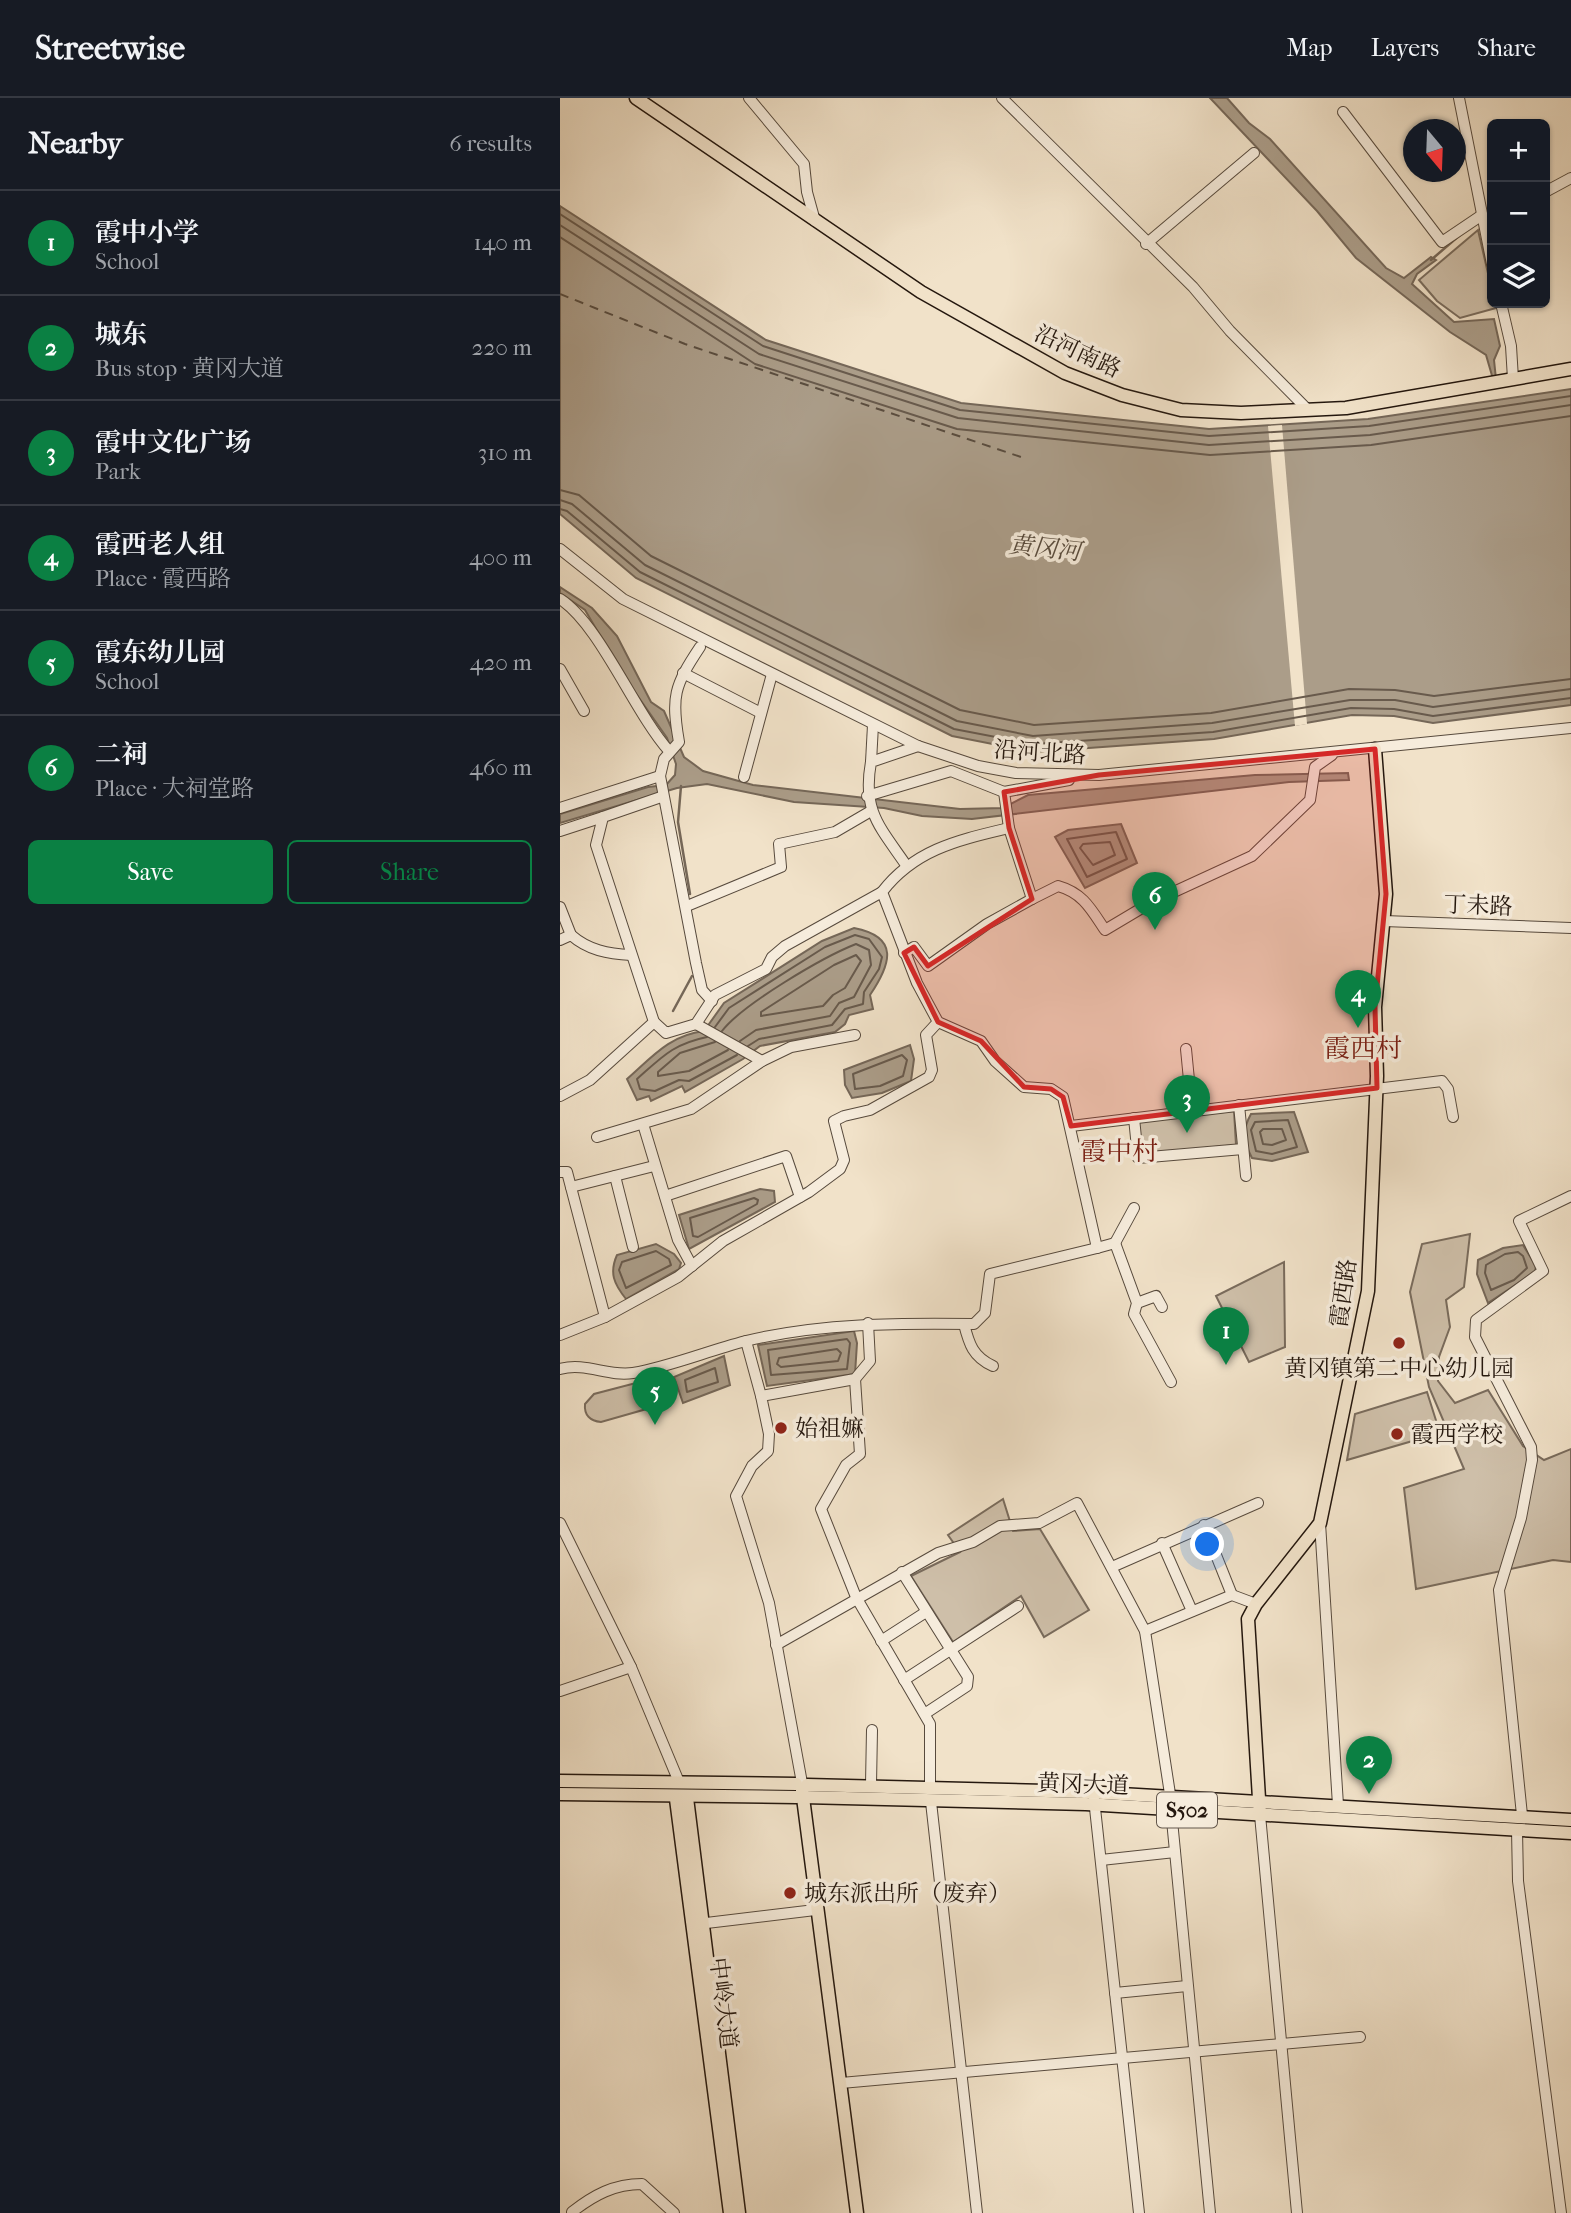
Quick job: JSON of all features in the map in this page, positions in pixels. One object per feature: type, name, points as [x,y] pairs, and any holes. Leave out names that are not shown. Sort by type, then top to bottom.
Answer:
[{"type":"main road","name":"沿河南路","points":[[636,98],[922,292],[1065,373],[1122,395],[1181,410],[1241,413],[1346,408],[1571,369]]},
{"type":"main road","name":"霞西路","points":[[1260,1815],[1248,1619],[1256,1604],[1320,1523],[1368,1291],[1377,1088],[1375,1007],[1386,894],[1375,749]]},
{"type":"main road","name":"黄冈大道","points":[[560,1781],[801,1789],[1571,1833]]},
{"type":"main road","name":"黄冈大道","points":[[560,1794],[801,1789],[1086,1792],[1571,1820]]},
{"type":"main road","points":[[801,1789],[857,2213]]},
{"type":"main road","name":"中岭大道","points":[[682,1798],[730,2213]]},
{"type":"main road","name":"中岭大道","points":[[696,1924],[739,2213]]},
{"type":"street","points":[[749,98],[804,164],[807,192],[815,221]]},
{"type":"street","points":[[1002,98],[1146,244],[1193,287],[1230,331],[1307,409]]},
{"type":"street","points":[[1459,98],[1489,245]]},
{"type":"street","points":[[1343,111],[1442,242],[1486,220]]},
{"type":"street","points":[[1146,244],[1254,153]]},
{"type":"street","points":[[1550,189],[1571,178]]},
{"type":"street","points":[[1502,308],[1511,346],[1513,379]]},
{"type":"street","name":"沿河北路","points":[[560,549],[623,599],[873,725],[918,746],[978,766],[1016,773],[1099,775],[1571,727]]},
{"type":"street","points":[[560,600],[583,618],[635,706],[669,751]]},
{"type":"street","points":[[701,647],[683,673],[673,706],[679,742],[669,751],[660,776],[661,797],[687,906],[702,990],[712,1001]]},
{"type":"street","points":[[560,669],[584,711]]},
{"type":"street","points":[[683,673],[761,713]]},
{"type":"street","points":[[744,777],[772,674]]},
{"type":"street","points":[[873,725],[869,803],[906,865]]},
{"type":"street","points":[[871,762],[918,746]]},
{"type":"street","points":[[904,953],[914,947],[928,966],[987,924],[1058,886],[1082,896],[1105,930],[1152,902],[1252,856],[1310,800],[1315,767],[1336,753]]},
{"type":"street","points":[[687,906],[781,867],[779,844],[835,832],[869,803],[951,771],[1004,792],[1099,775]]},
{"type":"street","points":[[560,808],[660,776]]},
{"type":"street","points":[[1004,792],[1009,828],[1032,898]]},
{"type":"street","points":[[560,831],[661,797]]},
{"type":"street","points":[[603,817],[596,845],[654,1022],[666,1033],[696,1024],[715,995],[766,969],[772,957],[785,946],[882,892],[906,865],[961,840],[1009,828]]},
{"type":"street","points":[[882,892],[904,953],[938,1022],[981,1041],[1013,1080],[1024,1087],[1051,1089],[1063,1097],[1097,1248]]},
{"type":"street","points":[[560,907],[571,935],[582,944],[611,954],[631,956]]},
{"type":"street","name":"丁未路","points":[[1384,921],[1571,928]]},
{"type":"street","points":[[560,940],[571,935]]},
{"type":"street","points":[[560,1096],[590,1080],[654,1022]]},
{"type":"street","points":[[560,1335],[605,1317],[678,1277],[723,1241],[800,1197],[840,1169],[844,1160],[834,1121],[870,1110],[929,1077],[932,1070],[926,1035],[938,1022]]},
{"type":"street","points":[[696,1024],[762,1061]]},
{"type":"street","points":[[597,1137],[691,1109],[762,1061],[791,1047],[855,1035]]},
{"type":"street","points":[[1186,1049],[1192,1111]]},
{"type":"street","points":[[1071,1125],[1442,1081],[1448,1089],[1453,1117]]},
{"type":"street","points":[[1239,1105],[1246,1176]]},
{"type":"street","points":[[1135,1118],[1138,1158],[1243,1149]]},
{"type":"street","points":[[643,1124],[653,1166],[678,1240],[692,1266]]},
{"type":"street","points":[[665,1196],[786,1156],[800,1197]]},
{"type":"street","points":[[571,1187],[653,1166]]},
{"type":"street","points":[[560,1172],[567,1172],[605,1317]]},
{"type":"street","points":[[615,1176],[633,1247]]},
{"type":"street","points":[[1522,1815],[1499,1590],[1521,1518],[1532,1460],[1531,1447],[1475,1337],[1475,1327],[1476,1320],[1543,1271],[1519,1221],[1571,1196]]},
{"type":"street","points":[[560,1356],[562,1368],[585,1365],[621,1375],[671,1366],[747,1341],[868,1323],[974,1324],[985,1313],[990,1274],[1115,1243],[1135,1208]]},
{"type":"street","points":[[1115,1243],[1137,1303],[1134,1314],[1171,1382]]},
{"type":"street","points":[[1137,1303],[1156,1296],[1162,1307]]},
{"type":"street","points":[[761,1396],[855,1379],[870,1361],[868,1323]]},
{"type":"street","points":[[964,1324],[979,1360],[993,1366]]},
{"type":"street","points":[[747,1341],[769,1434],[768,1451],[752,1466],[736,1496],[769,1603],[801,1789]]},
{"type":"street","points":[[855,1379],[860,1454],[846,1465],[821,1509],[856,1597],[926,1713],[930,1724],[930,1786]]},
{"type":"street","points":[[776,1645],[856,1597],[938,1553],[973,1542],[1000,1526],[1039,1523],[1077,1503],[1145,1631],[1170,1794]]},
{"type":"street","points":[[1112,1567],[1258,1503]]},
{"type":"street","points":[[560,1523],[631,1667],[679,1782]]},
{"type":"street","points":[[1320,1523],[1338,1805]]},
{"type":"street","points":[[1204,1525],[1231,1595]]},
{"type":"street","points":[[1163,1543],[1192,1611]]},
{"type":"street","points":[[902,1572],[968,1677],[967,1686],[926,1713]]},
{"type":"street","points":[[1145,1631],[1231,1595],[1256,1604]]},
{"type":"street","points":[[904,1680],[1018,1606]]},
{"type":"street","points":[[881,1641],[926,1612]]},
{"type":"street","points":[[560,1691],[631,1667]]},
{"type":"street","points":[[871,1784],[872,1730]]},
{"type":"street","points":[[1094,1792],[1139,2213]]},
{"type":"street","points":[[931,1802],[977,2213]]},
{"type":"street","points":[[1171,1810],[1210,2213]]},
{"type":"street","points":[[1260,1815],[1297,2213]]},
{"type":"street","points":[[1517,1830],[1518,1881],[1561,2213]]},
{"type":"street","points":[[1101,1860],[1175,1853]]},
{"type":"street","points":[[696,1924],[815,1910]]},
{"type":"street","points":[[1115,1993],[1187,1986]]},
{"type":"street","points":[[841,2083],[1360,2037]]},
{"type":"street","points":[[572,2211],[596,2194],[626,2184],[642,2184],[674,2213]]},
{"type":"highlighted area","points":[[1375,749],[1386,894],[1375,1007],[1377,1088],[1071,1126],[1063,1097],[1051,1089],[1024,1087],[981,1041],[938,1022],[904,953],[914,947],[928,966],[1032,899],[1009,828],[1004,792],[1099,775]]},
{"type":"shaded area","points":[[1478,230],[1487,269],[1487,308],[1496,308],[1460,318],[1437,301],[1419,280]]},
{"type":"shaded area","points":[[1234,1111],[1236,1145],[1141,1154],[1138,1121]]},
{"type":"shaded area","points":[[1470,1234],[1464,1287],[1446,1300],[1450,1327],[1439,1357],[1438,1381],[1455,1403],[1488,1390],[1523,1446],[1544,1460],[1571,1449],[1571,1562],[1553,1560],[1416,1589],[1404,1488],[1464,1469],[1429,1387],[1410,1292],[1422,1244]]},
{"type":"shaded area","points":[[1284,1262],[1285,1347],[1249,1362],[1216,1296]]},
{"type":"shaded area","points":[[651,1379],[664,1389],[663,1399],[657,1406],[601,1422],[591,1419],[587,1414],[585,1404],[594,1394]]},
{"type":"shaded area","points":[[1427,1392],[1440,1433],[1347,1460],[1355,1414]]},
{"type":"shaded area","points":[[1003,1499],[1013,1531],[1040,1529],[1089,1610],[1044,1637],[1021,1596],[953,1642],[911,1576],[960,1552],[948,1535]]},
{"type":"water","points":[[1210,98],[1227,98],[1249,123],[1270,139],[1386,268],[1404,278],[1431,257],[1436,260],[1417,274],[1412,284],[1454,322],[1494,319],[1500,346],[1494,360],[1496,379],[1493,379],[1486,355],[1450,332],[1356,258],[1317,211]]},
{"type":"water","name":"黄冈河","points":[[560,206],[766,340],[961,403],[1209,429],[1368,419],[1571,389],[1571,705],[1433,723],[1394,716],[1352,715],[1214,739],[1033,752],[952,736],[636,578],[560,514]]},
{"type":"water","points":[[560,587],[592,608],[617,636],[651,702],[664,711],[684,757],[703,771],[753,785],[960,809],[1003,808],[1028,795],[1255,775],[1348,773],[1349,780],[1289,782],[972,819],[922,816],[884,808],[794,802],[707,784],[677,788],[560,823],[560,814],[648,787],[666,785],[675,775],[676,764],[667,738],[625,678],[585,610],[560,593]]},
{"type":"water","points":[[1121,824],[1137,863],[1085,888],[1055,837],[1068,830]]},
{"type":"water","points":[[854,928],[879,938],[887,953],[883,973],[870,995],[873,1009],[849,1015],[845,1024],[835,1032],[760,1046],[743,1059],[685,1092],[682,1086],[651,1101],[649,1096],[637,1100],[627,1079],[653,1055],[681,1037],[704,1031],[724,1003],[822,941]]},
{"type":"water","points":[[910,1045],[914,1059],[911,1081],[882,1093],[852,1098],[845,1085],[844,1070]]},
{"type":"water","points":[[1294,1112],[1308,1152],[1272,1161],[1252,1158],[1245,1136],[1251,1114]]},
{"type":"water","points":[[760,1189],[774,1191],[775,1202],[689,1249],[679,1215]]},
{"type":"water","points":[[656,1244],[674,1254],[681,1263],[679,1269],[626,1299],[614,1278],[613,1267],[617,1255]]},
{"type":"water","points":[[1523,1245],[1536,1266],[1535,1272],[1488,1303],[1477,1274],[1478,1260],[1503,1248]]},
{"type":"water","points":[[854,1331],[857,1343],[855,1374],[767,1386],[758,1345]]},
{"type":"water","points":[[724,1356],[730,1385],[683,1403],[674,1377]]},
{"type":"pier","points":[[1282,425],[1307,724],[1295,726],[1268,426]]},
{"type":"waterway","points":[[1431,260],[1460,235]]},
{"type":"waterway","points":[[681,786],[678,822],[690,894]]},
{"type":"waterway","points":[[673,1011],[692,976]]},
{"type":"ferry route","points":[[560,294],[685,344],[1024,458]]},
{"type":"place","name":"二祠","points":[[1155,930]]},
{"type":"place","name":"霞西老人组","points":[[1358,1028]]},
{"type":"place","name":"霞中文化广场","points":[[1187,1133]]},
{"type":"place","name":"黄冈镇第二中心幼儿园","points":[[1399,1343]]},
{"type":"place","name":"霞中小学","points":[[1226,1365]]},
{"type":"place","name":"霞东幼儿园","points":[[655,1425]]},
{"type":"place","name":"始祖嫲","points":[[781,1428]]},
{"type":"place","name":"霞西学校","points":[[1397,1434]]},
{"type":"place","name":"城东","points":[[1369,1794]]},
{"type":"place","name":"城东派出所（废弃）","points":[[790,1893]]},
{"type":"district","name":"霞西村","points":[[1363,1048]]},
{"type":"district","name":"霞中村","points":[[1119,1151]]}]
